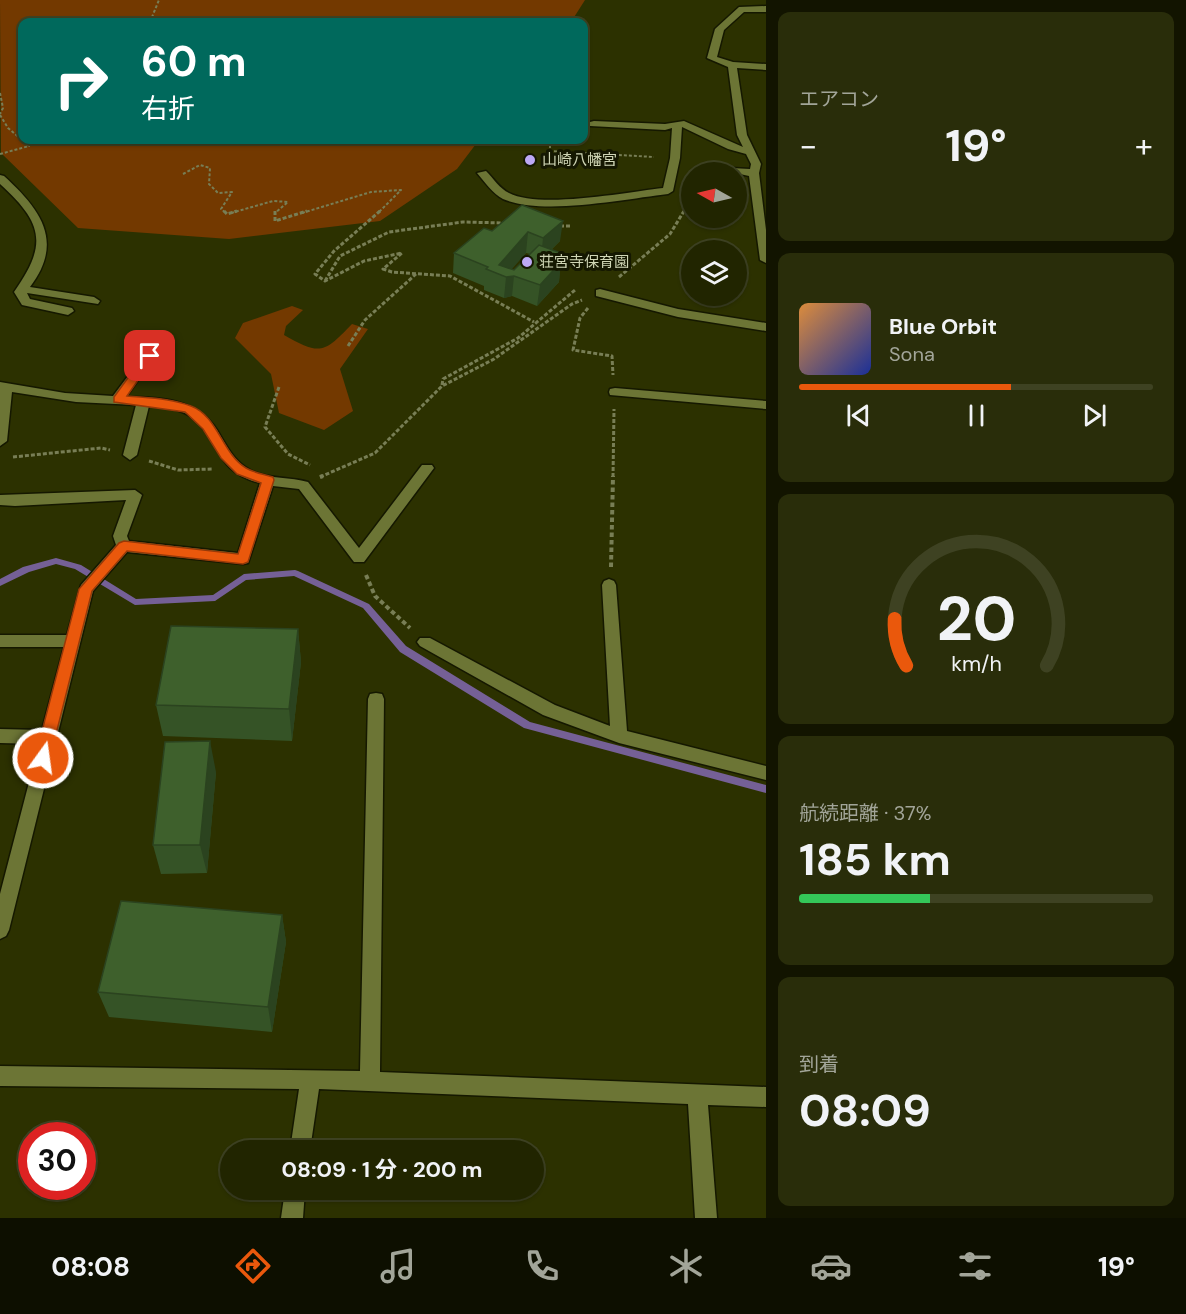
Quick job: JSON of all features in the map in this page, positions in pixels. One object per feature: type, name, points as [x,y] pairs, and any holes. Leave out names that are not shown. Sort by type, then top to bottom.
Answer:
[{"type":"street","points":[[763,0],[766,9],[742,9],[720,29],[712,58],[732,65],[766,68]]},
{"type":"street","points":[[732,65],[742,135],[759,167],[762,244],[766,260]]},
{"type":"street","points":[[594,124],[665,127],[684,124],[732,147],[750,152]]},
{"type":"street","points":[[482,173],[506,196],[537,202],[577,201],[668,191],[675,158],[677,124]]},
{"type":"street","points":[[0,178],[19,194],[43,232],[42,255],[33,277],[21,292],[26,302],[68,311]]},
{"type":"street","points":[[24,289],[94,301]]},
{"type":"street","points":[[600,293],[678,313],[766,327]]},
{"type":"street","points":[[118,399],[150,356]]},
{"type":"street","points":[[0,441],[3,386],[88,400],[144,401],[189,409],[208,426],[225,455],[241,471],[268,480],[303,485],[359,558],[427,468]]},
{"type":"street","points":[[615,392],[766,405]]},
{"type":"street","points":[[130,455],[144,401]]},
{"type":"street","points":[[124,546],[243,559],[268,480]]},
{"type":"street","points":[[0,500],[135,495],[120,536],[124,546]]},
{"type":"street","points":[[0,930],[86,589],[124,546]]},
{"type":"street","points":[[609,585],[619,736]]},
{"type":"street","points":[[0,641],[72,641]]},
{"type":"street","points":[[425,642],[549,710],[619,736],[766,773]]},
{"type":"street","points":[[370,1082],[376,699]]},
{"type":"street","points":[[0,736],[48,737]]},
{"type":"street","points":[[0,1076],[310,1079],[766,1097]]},
{"type":"street","points":[[301,1140],[310,1079]]},
{"type":"street","points":[[697,1093],[706,1218]]},
{"type":"street","points":[[292,1218],[295,1200]]},
{"type":"path","points":[[152,18],[159,0]]},
{"type":"path","points":[[0,93],[3,108],[0,114],[8,128],[18,137]]},
{"type":"path","points":[[0,154],[29,146],[27,144]]},
{"type":"path","points":[[550,144],[550,151],[675,158]]},
{"type":"path","points":[[183,174],[201,165],[210,168],[209,184],[218,193],[232,192],[221,209],[227,214],[273,201],[288,202],[275,211],[275,221],[371,192],[401,190],[390,203],[324,260],[315,274],[325,281]]},
{"type":"path","points":[[609,585],[615,519],[612,442],[615,392],[612,356],[573,350],[580,318],[600,293],[670,234],[681,216]]},
{"type":"path","points":[[325,281],[340,256],[389,232],[464,222],[511,224]]},
{"type":"path","points":[[559,226],[571,226]]},
{"type":"path","points":[[325,281],[364,261],[402,253],[383,269],[392,272],[450,276],[534,322]]},
{"type":"path","points":[[348,346],[365,320],[416,273]]},
{"type":"path","points":[[442,386],[443,379],[518,338],[534,322],[575,290]]},
{"type":"path","points":[[303,485],[375,453],[442,386],[494,359],[572,304],[600,293]]},
{"type":"path","points":[[279,387],[265,427],[288,454],[316,468]]},
{"type":"path","points":[[321,471],[327,474]]},
{"type":"path","points":[[359,558],[375,596],[425,642]]},
{"type":"shaded area","points":[[0,0],[585,0],[574,18],[18,18],[18,144],[476,144],[457,169],[380,221],[229,239],[78,228],[1,153]]},
{"type":"shaded area","points":[[292,306],[303,310],[286,326],[284,335],[306,346],[321,348],[328,346],[352,324],[368,329],[340,369],[353,411],[324,430],[279,413],[271,374],[235,338],[243,323]]},
{"type":"building","points":[[522,205],[563,221],[543,238],[528,232],[499,265],[514,270],[539,245],[561,253],[555,260],[561,262],[540,285],[514,276],[506,277],[454,253],[484,228],[492,231]]},
{"type":"building","points":[[171,626],[298,629],[289,709],[156,705]]},
{"type":"building","points":[[210,741],[200,845],[153,845],[165,742]]},
{"type":"building","points":[[121,901],[282,915],[268,1007],[98,992]]},
{"type":"waterway","points":[[0,583],[26,569],[56,561],[78,567],[135,602],[215,598],[244,577],[295,573],[366,606],[403,649],[527,725],[766,789]]},
{"type":"place","name":"山崎八幡宮","points":[[530,160]]},
{"type":"place","name":"荘宮寺保育園","points":[[527,262]]},
{"type":"route","points":[[43,758],[86,589],[124,546],[243,559],[268,480],[241,471],[225,455],[208,426],[189,409],[118,399],[150,356]]}]
